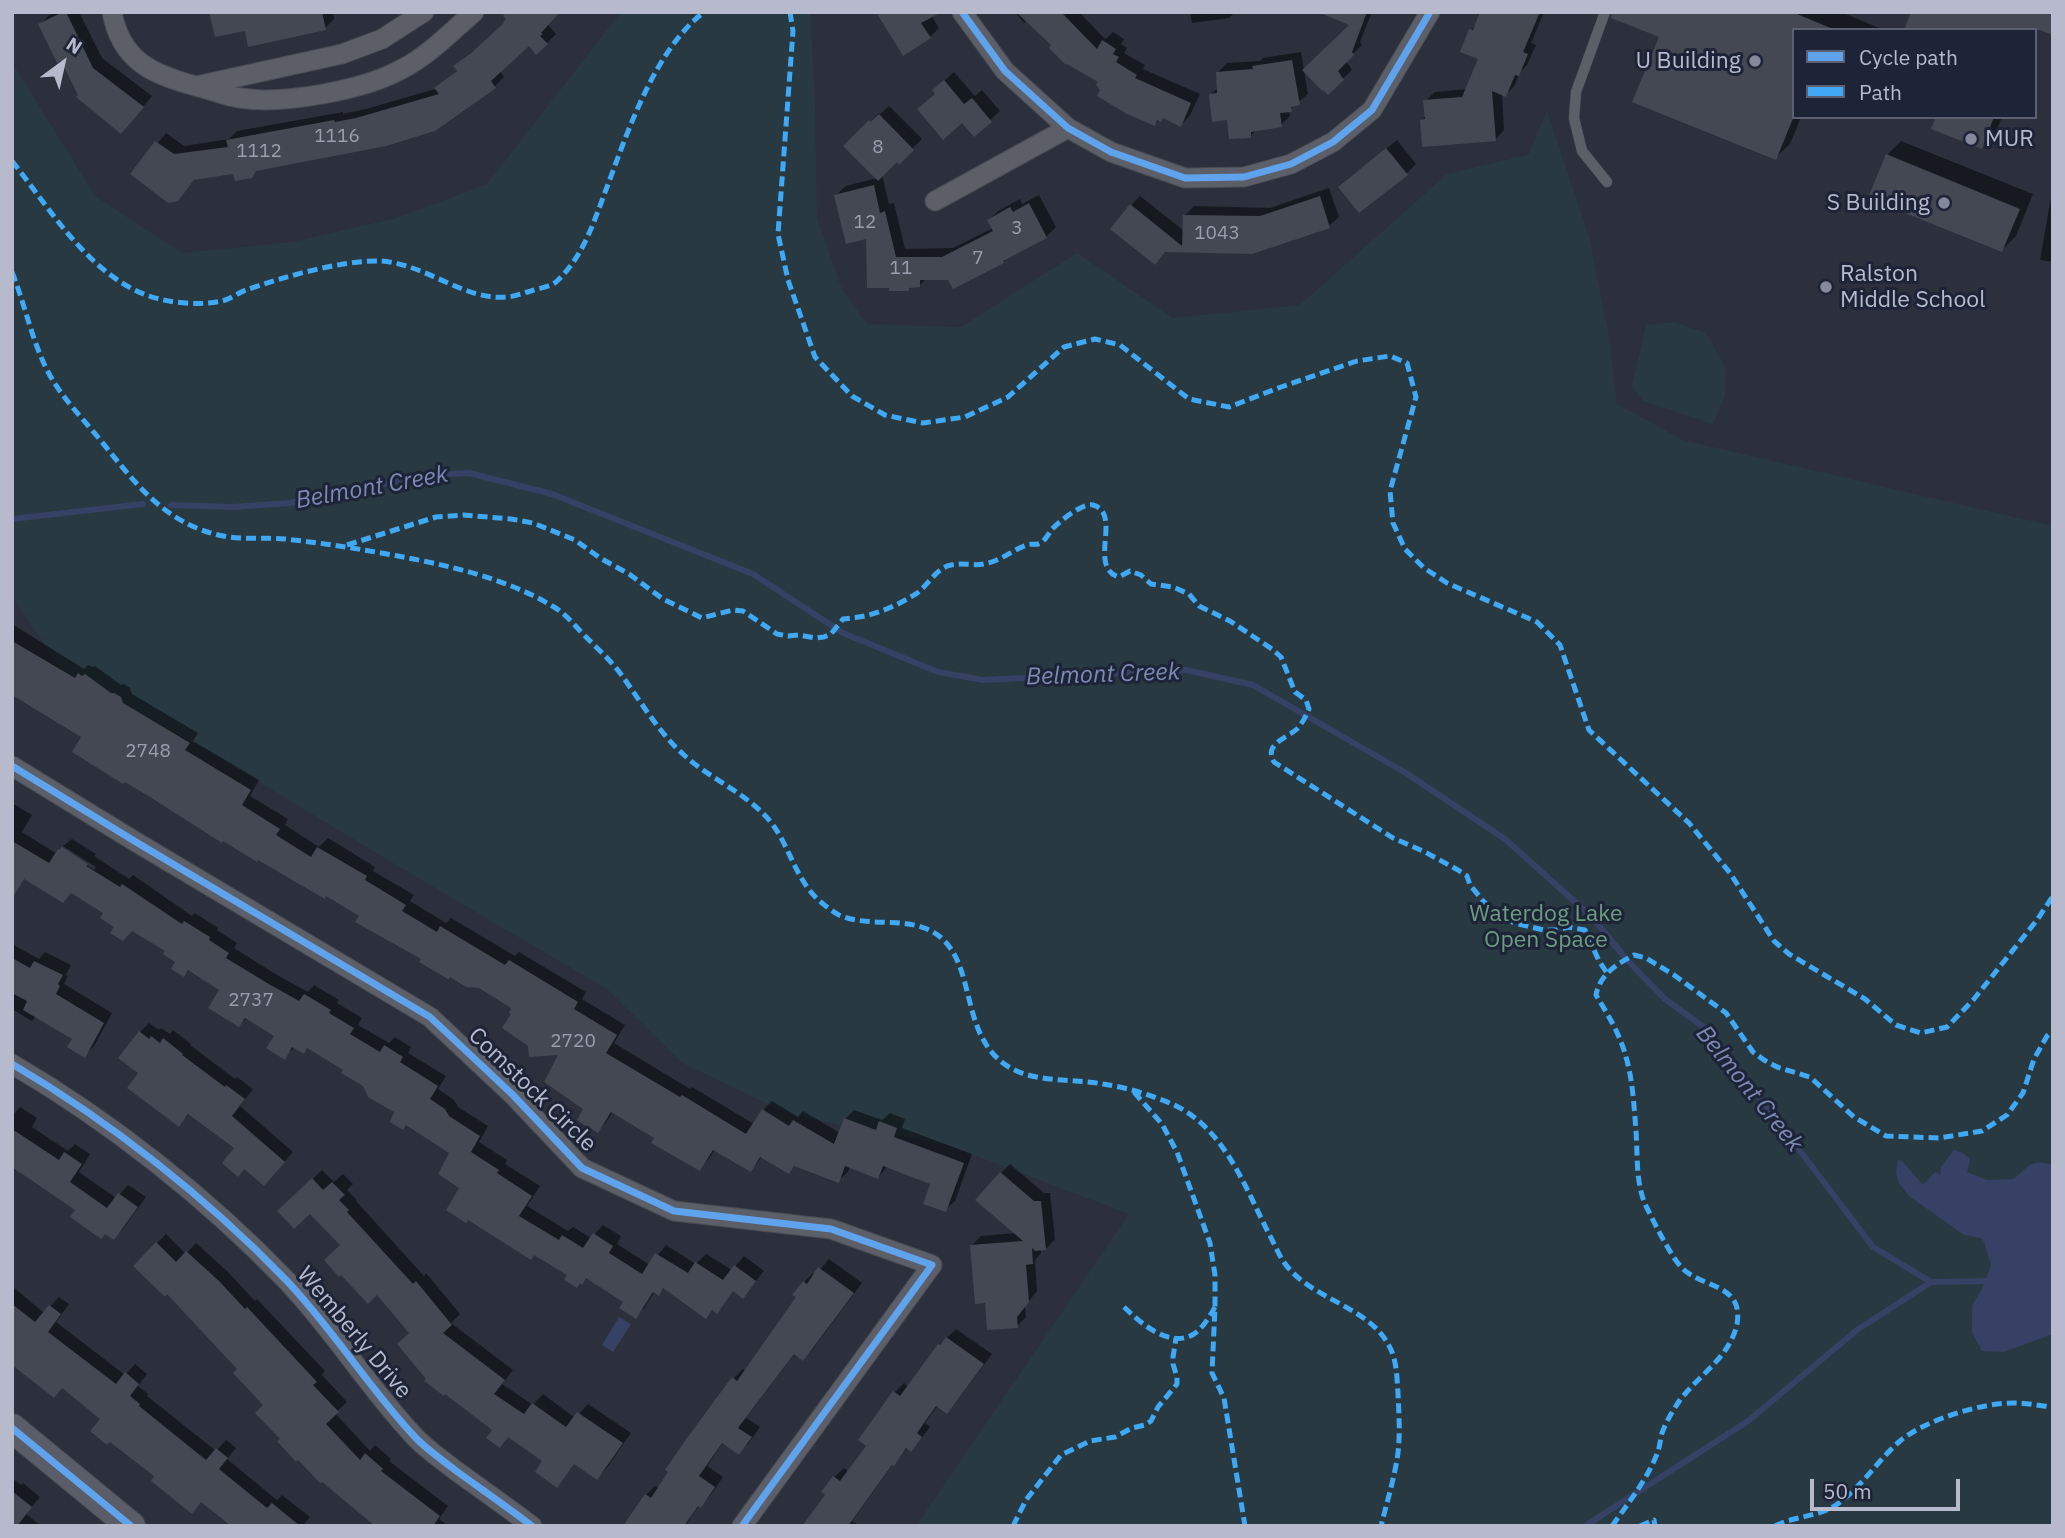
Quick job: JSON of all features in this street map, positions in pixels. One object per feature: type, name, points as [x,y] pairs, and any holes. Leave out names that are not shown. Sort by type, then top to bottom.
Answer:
[{"type":"street","points":[[112,12],[115,31],[131,54],[153,72],[241,98],[275,100],[325,93],[375,81],[403,69],[436,47],[474,12]]},
{"type":"street","points":[[197,86],[342,54],[382,39],[424,12]]},
{"type":"street","points":[[962,12],[1005,71],[1068,128],[1111,152],[1185,178],[1244,177],[1291,164],[1333,142],[1372,110],[1430,12]]},
{"type":"street","points":[[935,201],[1068,128]]},
{"type":"street","name":"Comstock Circle","points":[[12,766],[430,1017],[513,1095],[582,1168],[674,1211],[831,1229],[932,1265],[743,1526]]},
{"type":"street","name":"Wemberly Drive","points":[[12,1064],[101,1121],[172,1176],[231,1227],[286,1281],[415,1437],[532,1526]]},
{"type":"street","points":[[12,1428],[131,1526]]},
{"type":"lane","points":[[1605,12],[1576,92],[1574,118],[1582,150],[1607,182]]},
{"type":"green space","name":"Waterdog Lake Open Space","points":[[621,12],[810,12],[817,218],[842,289],[867,324],[961,327],[1077,253],[1173,318],[1300,305],[1447,174],[1528,155],[1547,111],[1589,237],[1609,337],[1617,404],[1683,440],[2053,526],[2053,1526],[916,1526],[1129,1214],[947,1145],[791,1115],[682,1063],[607,989],[218,757],[62,671],[12,596],[12,62],[95,196],[182,253],[292,242],[397,218],[487,184]]},
{"type":"green space","points":[[1674,322],[1706,333],[1726,368],[1725,396],[1713,424],[1643,401],[1632,386],[1646,325]]},
{"type":"water","points":[[1954,1150],[1970,1159],[1967,1172],[1987,1180],[2014,1179],[2035,1163],[2053,1165],[2053,1334],[2003,1352],[1982,1351],[1972,1332],[1972,1306],[1991,1265],[1984,1242],[1981,1238],[1964,1235],[1909,1196],[1899,1183],[1896,1173],[1898,1159],[1922,1184],[1936,1172],[1940,1175],[1941,1167]]},
{"type":"water","points":[[619,1317],[631,1324],[613,1352],[602,1345]]},
{"type":"building","points":[[66,12],[93,68],[144,107],[121,134],[76,97],[78,95],[61,61],[57,63],[38,24]]},
{"type":"building","points":[[209,12],[322,12],[326,30],[248,47],[245,31],[215,37]]},
{"type":"building","points":[[506,12],[560,12],[541,33],[543,34],[540,36],[548,44],[536,55],[529,46],[491,81],[496,88],[435,131],[386,146],[256,171],[252,178],[235,181],[233,174],[194,180],[178,201],[168,203],[130,174],[155,141],[174,154],[228,147],[226,140],[356,118],[439,94],[434,88],[457,71],[453,66],[504,23],[506,19],[503,16]]},
{"type":"building","points":[[876,12],[942,12],[921,23],[931,38],[903,56]]},
{"type":"building","points":[[1016,12],[1061,12],[1097,49],[1102,40],[1116,49],[1113,54],[1119,57],[1116,62],[1137,75],[1135,78],[1191,103],[1181,127],[1163,118],[1161,122],[1157,120],[1155,126],[1127,114],[1097,96],[1100,90],[1096,85],[1098,82],[1066,65],[1049,48],[1051,45]]},
{"type":"building","points":[[1318,12],[1367,12],[1352,52],[1354,55],[1338,71],[1344,80],[1328,95],[1302,70],[1349,25]]},
{"type":"building","points":[[1480,12],[1540,12],[1523,52],[1528,54],[1519,76],[1515,75],[1506,97],[1492,91],[1496,141],[1422,147],[1420,120],[1425,119],[1423,100],[1462,97],[1478,59],[1460,52],[1469,29],[1473,30]]},
{"type":"building","points":[[1612,12],[1792,12],[1831,28],[1792,28],[1793,119],[1776,160],[1632,102],[1659,37],[1611,18]]},
{"type":"building","points":[[1911,12],[2053,12],[2053,35],[2037,28],[1905,28]]},
{"type":"building","points":[[1292,60],[1300,105],[1291,107],[1292,112],[1280,113],[1282,127],[1251,132],[1251,138],[1229,139],[1227,120],[1212,122],[1209,94],[1217,93],[1216,72],[1253,69],[1252,66]]},
{"type":"building","points":[[944,80],[964,104],[972,98],[992,122],[974,137],[962,123],[943,140],[917,109],[935,94],[932,90]]},
{"type":"building","points":[[879,114],[914,150],[878,181],[843,146],[869,120],[870,122]]},
{"type":"building","name":"MUR","points":[[1935,119],[1993,119],[1982,149],[1931,129]]},
{"type":"building","points":[[1386,148],[1408,175],[1359,213],[1338,187]]},
{"type":"building","name":"S Building","points":[[1886,154],[2020,209],[2002,252],[1868,198]]},
{"type":"building","points":[[874,185],[880,213],[885,211],[896,257],[942,257],[993,231],[987,220],[1010,207],[1013,212],[1029,203],[1047,238],[953,289],[948,280],[920,280],[920,287],[909,288],[909,291],[867,288],[866,239],[846,244],[834,195]]},
{"type":"building","points":[[1320,196],[1330,228],[1252,254],[1165,252],[1155,265],[1110,229],[1130,204],[1182,246],[1183,215],[1260,216]]},
{"type":"building","points":[[12,641],[75,678],[78,673],[82,676],[85,674],[121,697],[123,703],[190,743],[185,750],[251,790],[242,805],[280,829],[276,835],[311,857],[317,847],[367,876],[365,880],[406,905],[402,911],[437,932],[440,926],[505,965],[509,960],[578,1002],[574,1009],[617,1035],[606,1053],[746,1134],[762,1109],[789,1126],[793,1120],[834,1144],[844,1118],[876,1130],[879,1121],[897,1128],[894,1137],[964,1163],[946,1212],[923,1204],[930,1184],[883,1166],[878,1179],[845,1166],[839,1183],[794,1166],[789,1174],[760,1157],[751,1172],[713,1150],[700,1171],[651,1143],[654,1138],[611,1112],[598,1133],[586,1126],[577,1120],[583,1109],[544,1082],[558,1055],[529,1057],[528,1046],[502,1028],[511,1014],[511,1008],[479,988],[466,987],[450,977],[448,979],[419,962],[421,959],[355,922],[359,916],[326,896],[325,899],[258,860],[257,862],[223,841],[222,843],[72,752],[81,737],[12,695]]},
{"type":"building","points":[[12,841],[49,863],[62,847],[120,887],[122,884],[182,924],[184,921],[210,937],[209,940],[229,953],[226,958],[299,1001],[304,994],[331,1010],[329,1013],[354,1028],[350,1034],[380,1052],[384,1045],[403,1057],[400,1062],[438,1086],[430,1099],[445,1109],[449,1116],[480,1136],[471,1152],[532,1196],[519,1216],[559,1240],[562,1235],[583,1248],[593,1233],[613,1246],[609,1253],[642,1274],[655,1253],[688,1273],[695,1262],[723,1280],[734,1265],[756,1281],[743,1299],[733,1291],[717,1314],[712,1310],[706,1319],[663,1288],[659,1296],[653,1292],[636,1319],[619,1308],[623,1302],[586,1278],[577,1288],[564,1280],[567,1275],[534,1255],[531,1260],[468,1220],[466,1223],[446,1210],[459,1188],[438,1174],[449,1153],[406,1125],[403,1130],[390,1122],[394,1112],[368,1097],[363,1086],[341,1073],[343,1070],[307,1048],[304,1054],[292,1047],[285,1060],[266,1048],[274,1036],[245,1018],[239,1027],[208,1008],[219,990],[188,970],[184,977],[171,969],[175,962],[163,954],[165,951],[132,931],[123,941],[110,933],[114,927],[100,918],[103,913],[71,893],[63,903],[24,879],[12,899]]},
{"type":"building","points":[[12,958],[30,968],[34,961],[63,975],[56,994],[104,1023],[85,1058],[67,1047],[72,1039],[23,1010],[27,1001],[12,993]]},
{"type":"building","points":[[139,1031],[160,1043],[163,1038],[225,1087],[226,1085],[245,1099],[232,1116],[285,1162],[264,1186],[244,1169],[238,1177],[222,1163],[234,1148],[188,1114],[179,1127],[127,1088],[138,1073],[118,1058]]},
{"type":"building","points":[[12,1129],[59,1160],[64,1152],[82,1164],[70,1182],[107,1208],[118,1193],[138,1207],[114,1240],[105,1234],[101,1239],[70,1217],[75,1210],[12,1167]]},
{"type":"building","points":[[1000,1172],[1034,1201],[1041,1201],[1046,1250],[1035,1251],[1032,1248],[1033,1264],[1026,1265],[1029,1302],[1017,1317],[1018,1328],[987,1330],[985,1303],[975,1304],[970,1245],[1023,1241],[975,1200]]},
{"type":"building","points":[[312,1178],[323,1190],[332,1182],[345,1195],[339,1200],[349,1210],[347,1212],[413,1284],[416,1281],[452,1325],[443,1333],[505,1380],[494,1394],[524,1414],[532,1403],[566,1427],[577,1412],[623,1443],[597,1480],[574,1464],[557,1488],[535,1472],[542,1461],[508,1437],[500,1448],[486,1438],[492,1430],[424,1381],[426,1379],[397,1344],[409,1333],[377,1295],[368,1304],[324,1260],[340,1245],[310,1214],[294,1229],[277,1211]]},
{"type":"building","points":[[156,1242],[176,1262],[186,1251],[245,1309],[247,1307],[317,1382],[313,1385],[339,1412],[326,1424],[360,1460],[365,1453],[383,1469],[381,1471],[440,1516],[433,1526],[375,1526],[320,1483],[298,1460],[296,1462],[277,1441],[280,1439],[255,1413],[263,1405],[233,1373],[237,1369],[167,1294],[165,1297],[133,1266]]},
{"type":"building","points":[[818,1267],[854,1293],[803,1361],[794,1354],[738,1428],[752,1437],[739,1455],[722,1443],[699,1476],[715,1487],[701,1508],[698,1506],[684,1526],[623,1526],[645,1494],[651,1498],[668,1472],[665,1470],[687,1438],[732,1377],[737,1381],[796,1297],[792,1295],[803,1281],[807,1284]]},
{"type":"building","points":[[12,1304],[35,1322],[49,1305],[61,1314],[48,1332],[116,1384],[125,1372],[139,1384],[130,1396],[139,1406],[206,1460],[216,1448],[228,1458],[219,1469],[267,1508],[272,1503],[300,1526],[231,1526],[201,1502],[192,1514],[151,1481],[154,1476],[110,1442],[107,1445],[90,1431],[100,1419],[62,1388],[54,1398],[12,1365]]},
{"type":"building","points":[[946,1337],[984,1364],[947,1414],[936,1406],[917,1433],[922,1437],[911,1452],[906,1448],[848,1526],[802,1526],[825,1495],[821,1492],[833,1476],[840,1481],[866,1446],[858,1440],[893,1391],[900,1396]]},
{"type":"building","points":[[12,1491],[32,1507],[17,1526],[12,1526]]},
{"type":"waterway","name":"Belmont Creek","points":[[171,505],[233,507],[290,503],[426,475],[469,473],[552,494],[753,574],[843,633],[938,672],[983,680],[1186,670],[1253,685],[1406,773],[1505,839],[1593,918],[1626,959],[1665,999],[1709,1031],[1873,1247],[1931,1282],[1991,1281]]},
{"type":"waterway","name":"Belmont Creek","points":[[12,519],[143,504]]},
{"type":"waterway","points":[[1585,1526],[1748,1421],[1857,1330],[1931,1282]]},
{"type":"marked path","points":[[12,161],[89,257],[127,286],[149,296],[175,302],[214,303],[243,291],[313,270],[365,261],[396,263],[491,297],[512,296],[554,284],[573,263],[590,230],[643,96],[670,49],[704,12]]},
{"type":"marked path","points":[[790,12],[793,31],[778,234],[788,280],[815,357],[852,396],[885,415],[923,423],[965,417],[1008,397],[1064,347],[1095,339],[1120,345],[1189,399],[1229,407],[1357,361],[1390,356],[1407,363],[1416,397],[1390,491],[1393,523],[1405,549],[1424,568],[1447,583],[1537,622],[1560,645],[1589,730],[1689,823],[1730,873],[1774,941],[1789,954],[1865,999],[1896,1025],[1921,1033],[1947,1027],[1974,999],[2053,896]]},
{"type":"marked path","points":[[12,272],[45,367],[57,386],[137,484],[166,511],[183,522],[223,536],[327,544],[459,569],[498,581],[554,607],[612,663],[675,746],[695,764],[764,814],[779,835],[806,886],[822,903],[837,914],[851,919],[903,923],[928,929],[951,948],[959,963],[980,1033],[989,1049],[1003,1063],[1014,1070],[1038,1077],[1103,1084],[1147,1095],[1172,1104],[1206,1127],[1231,1160],[1283,1261],[1309,1286],[1371,1324],[1383,1336],[1392,1352],[1396,1367],[1399,1447],[1381,1526]]},
{"type":"marked path","points":[[347,545],[436,517],[463,515],[533,523],[575,540],[663,599],[702,618],[733,610],[743,611],[777,634],[816,638],[831,634],[843,619],[873,614],[908,599],[945,567],[988,563],[1029,544],[1040,543],[1052,529],[1077,509],[1093,505],[1101,510],[1105,518],[1106,563],[1110,572],[1119,577],[1130,571],[1141,575],[1151,584],[1173,587],[1189,594],[1199,606],[1230,621],[1281,657],[1295,692],[1306,700],[1309,709],[1297,729],[1274,746],[1271,756],[1274,762],[1393,838],[1425,852],[1467,876],[1470,885],[1484,902],[1502,917],[1514,923],[1544,930],[1568,927],[1585,930],[1607,973]]},
{"type":"marked path","points":[[1612,1526],[1648,1473],[1664,1429],[1680,1400],[1728,1346],[1737,1324],[1738,1311],[1728,1294],[1691,1275],[1678,1264],[1644,1201],[1639,1181],[1634,1103],[1628,1066],[1617,1033],[1596,995],[1605,975],[1634,955],[1646,958],[1726,1013],[1753,1052],[1777,1067],[1810,1077],[1854,1117],[1886,1136],[1939,1138],[1982,1131],[2007,1115],[2023,1093],[2034,1059],[2047,1036],[2053,1031]]},
{"type":"marked path","points":[[1134,1092],[1162,1124],[1177,1152],[1210,1243],[1215,1275],[1212,1373],[1224,1398],[1245,1526]]},
{"type":"marked path","points":[[1124,1307],[1156,1332],[1175,1338],[1194,1334],[1206,1322],[1215,1307]]},
{"type":"marked path","points":[[1013,1526],[1026,1500],[1061,1455],[1090,1441],[1115,1437],[1151,1421],[1158,1407],[1177,1384],[1173,1364],[1176,1338]]},
{"type":"marked path","points":[[1775,1526],[1836,1505],[1853,1491],[1900,1441],[1939,1419],[2003,1403],[2053,1407]]},
{"type":"marked path","points":[[1640,1526],[1654,1520],[1655,1526]]},
{"type":"cycle path","points":[[962,12],[1005,71],[1068,128],[1111,152],[1185,178],[1244,177],[1291,164],[1333,142],[1372,110],[1430,12]]},
{"type":"cycle path","points":[[12,766],[430,1017],[513,1095],[582,1168],[674,1211],[831,1229],[932,1265],[742,1526]]},
{"type":"cycle path","points":[[12,1064],[121,1136],[224,1220],[303,1299],[381,1398],[419,1441],[532,1526]]},
{"type":"cycle path","points":[[12,1428],[131,1526]]},
{"type":"place","name":"U Building","points":[[1755,61]]},
{"type":"place","name":"MUR","points":[[1971,139]]},
{"type":"place","name":"S Building","points":[[1944,203]]},
{"type":"place","name":"Ralston Middle School","points":[[1826,287]]}]
